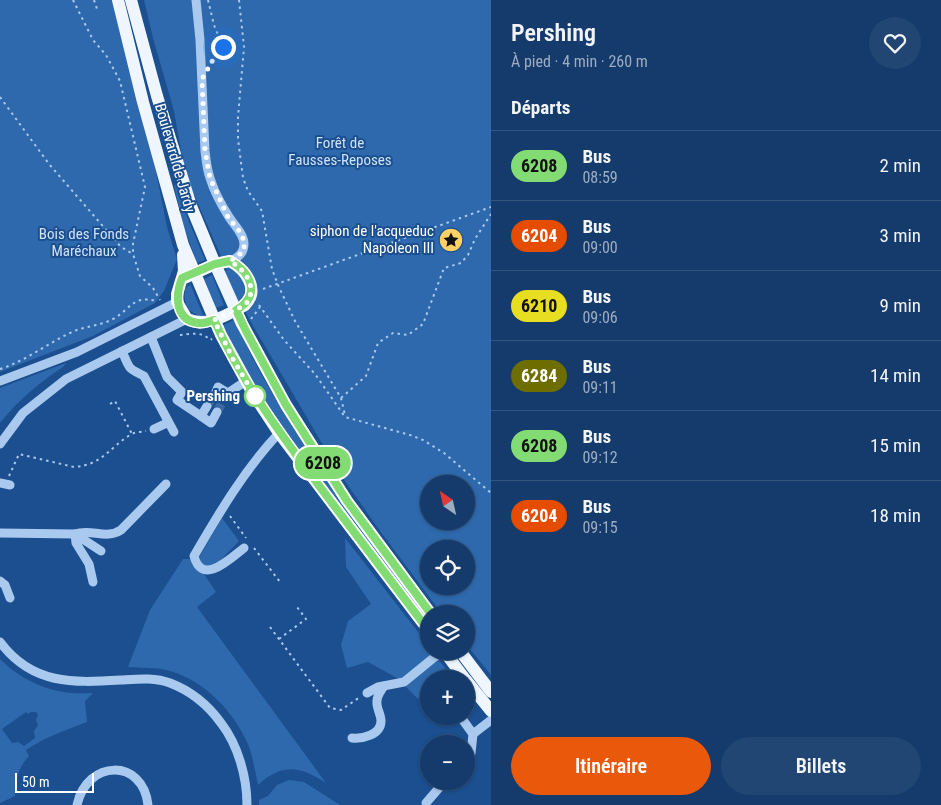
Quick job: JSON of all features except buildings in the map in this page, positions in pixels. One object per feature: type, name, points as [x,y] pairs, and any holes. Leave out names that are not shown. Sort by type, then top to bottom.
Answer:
[{"type":"main road","name":"Boulevard de Jardy","points":[[118,0],[143,102],[183,245],[214,320],[246,381],[279,433],[420,620]]},
{"type":"main road","name":"Boulevard de Jardy","points":[[132,0],[157,96],[188,197],[215,264],[246,331],[286,405],[347,501],[424,605]]},
{"type":"main road","points":[[182,278],[215,264],[230,261],[242,269],[250,278],[251,293],[248,302],[214,320],[201,324],[187,319],[177,302],[177,294],[184,271],[183,245]]},
{"type":"main road","points":[[450,660],[458,670]]},
{"type":"main road","points":[[467,660],[491,692]]},
{"type":"main road","points":[[475,692],[491,711]]},
{"type":"street","points":[[196,0],[205,151],[210,178],[228,217],[240,231],[245,243],[243,252],[230,261]]},
{"type":"street","points":[[0,381],[77,352],[177,302]]},
{"type":"street","points":[[0,444],[22,413],[66,379],[187,319]]},
{"type":"street","points":[[151,337],[167,377],[182,392],[177,400],[211,422],[217,412]]},
{"type":"street","points":[[122,351],[130,369],[144,376],[174,432]]},
{"type":"street","points":[[215,394],[218,387],[226,396],[246,381]]},
{"type":"street","points":[[201,416],[207,406]]},
{"type":"street","points":[[154,429],[168,422]]},
{"type":"street","points":[[244,548],[216,569],[209,570],[201,567],[196,562],[194,556],[215,520],[255,462],[279,433]]},
{"type":"street","points":[[0,533],[75,534],[83,531],[92,531],[108,535],[115,534],[166,484]]},
{"type":"street","points":[[75,534],[101,551]]},
{"type":"street","points":[[75,534],[76,543],[89,564],[93,582]]},
{"type":"street","points":[[0,581],[5,585],[10,598]]},
{"type":"street","points":[[0,642],[30,669],[60,680],[84,682],[154,680],[169,682],[186,690],[202,701],[227,731],[238,756],[245,779],[247,805]]},
{"type":"street","points":[[367,693],[384,686],[404,682],[432,660]]},
{"type":"street","points":[[352,738],[363,739],[372,735],[379,727],[381,722],[377,701],[379,693],[384,686]]},
{"type":"street","points":[[466,725],[473,734],[491,720]]},
{"type":"street","points":[[77,805],[84,785],[101,773],[111,770],[130,774],[138,781],[144,788],[148,805]]},
{"type":"street","points":[[426,803],[437,790]]},
{"type":"path","points":[[0,369],[28,358],[76,330],[100,325],[113,319],[139,300],[149,299],[161,302],[153,288],[140,276],[133,254],[133,244],[145,187],[120,81],[106,55],[93,40],[73,0]]},
{"type":"path","points":[[94,0],[97,9]]},
{"type":"path","points":[[202,79],[223,47],[214,25],[208,0]]},
{"type":"path","points":[[239,0],[244,47],[238,139],[243,178],[248,191],[262,211],[272,269],[278,285],[294,321],[341,398],[346,417]]},
{"type":"path","points":[[0,96],[49,164],[121,247],[133,254]]},
{"type":"path","points":[[251,293],[278,285],[491,207]]},
{"type":"path","points":[[341,398],[366,376],[378,344],[393,333],[408,335],[424,324],[444,268],[461,262],[468,255],[475,239],[491,214]]},
{"type":"path","points":[[249,321],[260,307],[284,340],[315,374],[346,417],[423,440],[444,453],[491,493]]},
{"type":"path","points":[[180,335],[199,334],[204,335],[210,340],[215,338]]},
{"type":"path","points":[[110,404],[115,401],[132,434]]},
{"type":"path","points":[[4,484],[20,454],[74,466],[83,466],[94,463],[132,434],[154,429]]},
{"type":"path","points":[[279,639],[306,619],[297,607]]},
{"type":"path","points":[[270,627],[330,708],[341,710],[367,693]]},
{"type":"green space","name":"Bois des Fonds Maréchaux","points":[[0,0],[115,0],[147,126],[167,227],[177,259],[164,291],[155,303],[93,336],[0,372]]},
{"type":"green space","name":"Forêt de Fausses-Reposes","points":[[144,0],[491,0],[491,675],[475,655],[475,605],[435,605],[428,595],[475,595],[475,540],[420,540],[420,585],[340,474],[248,317],[241,301],[237,303],[224,271],[227,270],[185,174],[174,111]]},
{"type":"green space","points":[[177,184],[189,222],[205,260],[197,263],[183,224],[174,185]]},
{"type":"green space","points":[[212,275],[224,305],[216,308],[204,279]]},
{"type":"green space","points":[[190,284],[204,317],[190,311],[186,304],[185,289]]},
{"type":"green space","points":[[234,320],[254,360],[299,437],[420,608],[420,616],[277,422],[235,354],[222,326]]},
{"type":"green space","points":[[66,363],[22,399],[0,423],[0,388]]},
{"type":"green space","points":[[222,518],[239,541],[217,564],[204,574],[216,592],[197,607],[326,783],[308,773],[291,769],[275,773],[258,785],[248,744],[234,720],[216,699],[195,682],[170,671],[128,667],[150,610],[183,559],[198,559]]},
{"type":"green space","points":[[345,538],[420,634],[420,660],[439,660],[445,668],[443,670],[420,670],[420,697],[418,699],[397,678],[368,662],[347,668],[341,645],[348,621],[371,604],[346,567]]},
{"type":"green space","points":[[0,659],[31,682],[55,690],[93,693],[85,701],[87,722],[63,731],[26,750],[29,756],[18,774],[15,796],[0,803]],"holes":[[[26,712],[28,714],[36,712],[38,715],[36,720],[38,725],[34,731],[35,738],[24,746],[18,742],[12,743],[2,729]]]},
{"type":"green space","points":[[289,780],[304,782],[340,805],[259,805],[259,800],[268,796],[277,785]]},
{"type":"tunnel","points":[[207,406],[215,394]]},
{"type":"tunnel","points":[[217,412],[224,399]]},
{"type":"bus line","name":"6208","points":[[420,619],[279,433],[234,361],[214,320],[201,324],[187,319],[181,312],[177,302],[177,294],[182,278],[215,264],[230,261],[242,269],[250,278],[251,291],[248,302],[236,310],[246,331],[286,405],[347,501],[424,605]]},
{"type":"place","name":"siphon de l'acqueduc Napoleon III","points":[[451,240]]},
{"type":"place","name":"Pershing","points":[[255,396]]},
{"type":"route","points":[[223,47],[202,79],[205,151],[210,178],[228,217],[240,231],[245,243],[243,252],[237,258],[230,261],[242,269],[250,278],[251,291],[248,302],[245,305],[214,320],[234,361],[255,396]]}]
